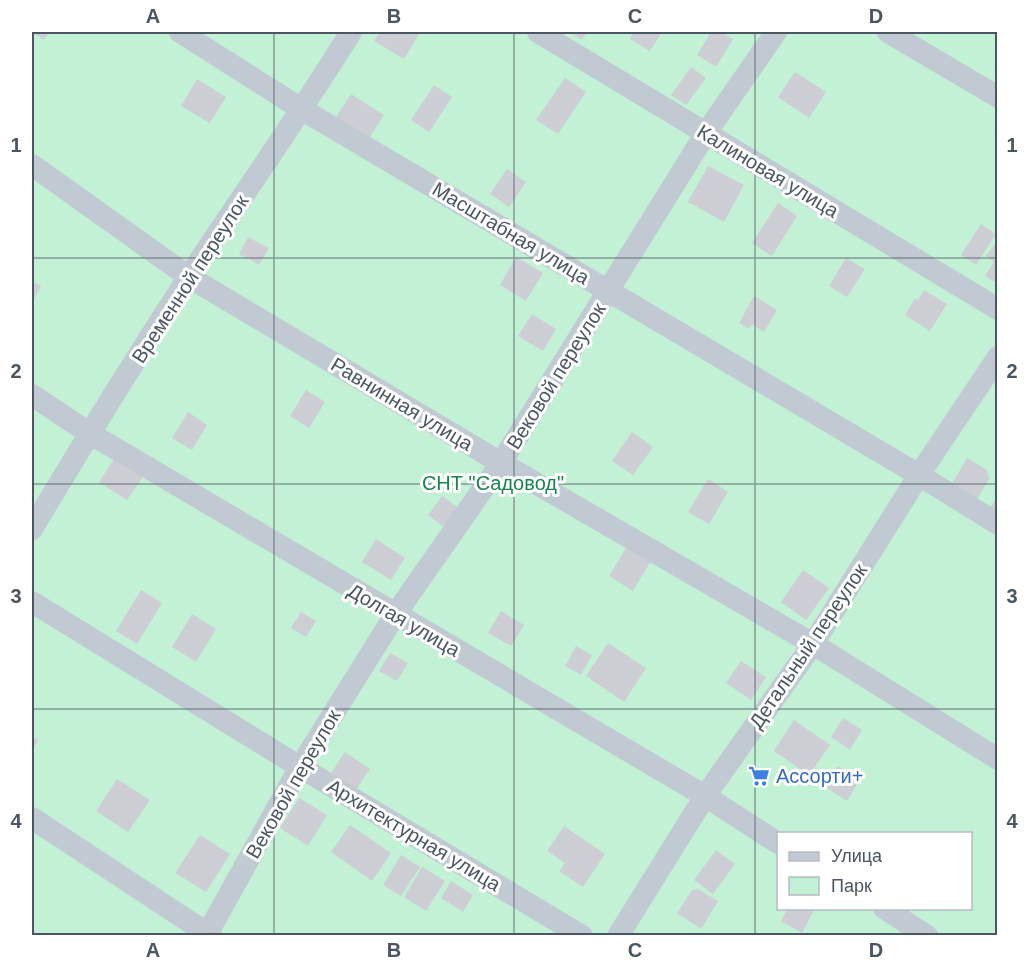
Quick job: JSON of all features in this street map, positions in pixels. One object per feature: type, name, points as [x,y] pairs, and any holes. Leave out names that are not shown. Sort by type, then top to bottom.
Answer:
[{"type":"street","name":"Масштабная улица","points":[[180,32],[303,110],[998,524]]},
{"type":"street","name":"Временной переулок","points":[[32,529],[89,433],[189,277],[303,110],[351,32]]},
{"type":"street","name":"Калиновая улица","points":[[538,32],[998,309]]},
{"type":"street","name":"Вековой переулок","points":[[208,935],[300,767],[395,615],[501,462],[706,133],[776,32]]},
{"type":"street","points":[[888,32],[998,97]]},
{"type":"street","name":"Равнинная улица","points":[[32,165],[189,277],[813,644],[998,759]]},
{"type":"street","name":"Детальный переулок","points":[[618,936],[705,796],[813,644],[919,475],[998,357]]},
{"type":"street","name":"Долгая улица","points":[[32,395],[89,433],[705,796],[777,842]]},
{"type":"street","name":"Архитектурная улица","points":[[32,602],[300,767],[582,936]]},
{"type":"street","points":[[32,818],[208,935]]},
{"type":"street","points":[[886,910],[927,936]]},
{"type":"green space","name":"СНТ \"Садовод\"","points":[[32,32],[997,32],[997,935],[32,935]]},
{"type":"building","points":[[32,32],[49,32],[44,40]]},
{"type":"building","points":[[380,32],[419,34],[404,59],[374,41]]},
{"type":"building","points":[[569,32],[587,32],[582,40]]},
{"type":"building","points":[[634,32],[662,32],[650,51],[630,39]]},
{"type":"building","points":[[711,32],[720,32],[733,39],[716,67],[697,55]]},
{"type":"building","points":[[691,67],[706,78],[686,105],[671,95]]},
{"type":"building","points":[[795,72],[826,92],[809,118],[778,97]]},
{"type":"building","points":[[565,78],[586,92],[558,134],[536,120]]},
{"type":"building","points":[[197,79],[226,97],[210,123],[181,106]]},
{"type":"building","points":[[434,85],[452,97],[429,132],[411,120]]},
{"type":"building","points":[[351,94],[384,115],[369,138],[336,117]]},
{"type":"building","points":[[708,166],[744,185],[724,222],[688,202]]},
{"type":"building","points":[[507,169],[526,182],[509,207],[490,194]]},
{"type":"building","points":[[778,203],[797,216],[772,256],[752,243]]},
{"type":"building","points":[[981,224],[996,234],[976,265],[961,255]]},
{"type":"building","points":[[248,237],[269,248],[259,265],[239,254]]},
{"type":"building","points":[[998,240],[998,284],[985,276],[994,262],[986,256]]},
{"type":"building","points":[[516,257],[543,273],[526,301],[500,285]]},
{"type":"building","points":[[846,258],[865,269],[847,297],[829,286]]},
{"type":"building","points":[[32,281],[41,286],[32,303]]},
{"type":"building","points":[[924,290],[947,304],[930,331],[905,315],[915,298],[918,300]]},
{"type":"building","points":[[754,296],[777,310],[764,332],[752,324],[749,329],[739,323]]},
{"type":"building","points":[[532,314],[556,329],[543,351],[518,336]]},
{"type":"building","points":[[306,390],[325,402],[309,428],[290,416]]},
{"type":"building","points":[[188,412],[207,425],[192,450],[172,438]]},
{"type":"building","points":[[632,432],[653,447],[633,475],[612,461]]},
{"type":"building","points":[[118,453],[146,472],[127,500],[99,482]]},
{"type":"building","points":[[967,458],[987,470],[989,479],[977,499],[952,484]]},
{"type":"building","points":[[708,479],[728,492],[709,524],[688,512]]},
{"type":"building","points":[[442,496],[463,511],[449,531],[428,515]]},
{"type":"building","points":[[998,496],[998,514],[989,509]]},
{"type":"building","points":[[376,539],[405,558],[391,580],[362,562]]},
{"type":"building","points":[[631,540],[655,554],[633,591],[609,576]]},
{"type":"building","points":[[803,570],[829,588],[806,620],[781,602]]},
{"type":"building","points":[[141,590],[162,603],[137,644],[116,631]]},
{"type":"building","points":[[501,611],[524,625],[511,646],[488,633]]},
{"type":"building","points":[[301,612],[316,621],[306,637],[291,628]]},
{"type":"building","points":[[192,614],[216,629],[196,662],[172,647]]},
{"type":"building","points":[[608,643],[646,668],[624,702],[586,676]]},
{"type":"building","points":[[576,646],[592,655],[581,675],[565,666]]},
{"type":"building","points":[[390,653],[408,663],[397,681],[379,671]]},
{"type":"building","points":[[741,661],[766,677],[751,700],[726,683]]},
{"type":"building","points":[[843,718],[862,730],[850,750],[831,737]]},
{"type":"building","points":[[794,720],[830,745],[809,775],[774,751]]},
{"type":"building","points":[[32,736],[38,740],[32,750]]},
{"type":"building","points":[[345,752],[370,769],[356,790],[331,773]]},
{"type":"building","points":[[838,766],[860,779],[847,801],[825,787]]},
{"type":"building","points":[[117,779],[150,800],[128,832],[96,811]]},
{"type":"building","points":[[299,798],[327,815],[308,846],[280,828]]},
{"type":"building","points":[[350,825],[391,853],[372,881],[331,852]]},
{"type":"building","points":[[564,826],[605,854],[583,887],[559,871],[565,863],[547,851]]},
{"type":"building","points":[[200,835],[230,854],[206,892],[175,873]]},
{"type":"building","points":[[716,850],[735,864],[713,894],[694,880]]},
{"type":"building","points":[[401,855],[420,867],[401,896],[383,885]]},
{"type":"building","points":[[422,867],[445,881],[426,911],[404,897]]},
{"type":"building","points":[[451,881],[473,895],[463,912],[441,898]]},
{"type":"building","points":[[698,889],[718,901],[701,929],[677,913],[692,890]]},
{"type":"building","points":[[787,910],[814,910],[802,933],[781,921]]},
{"type":"place","name":"Ассорти+","points":[[759,776]]}]
